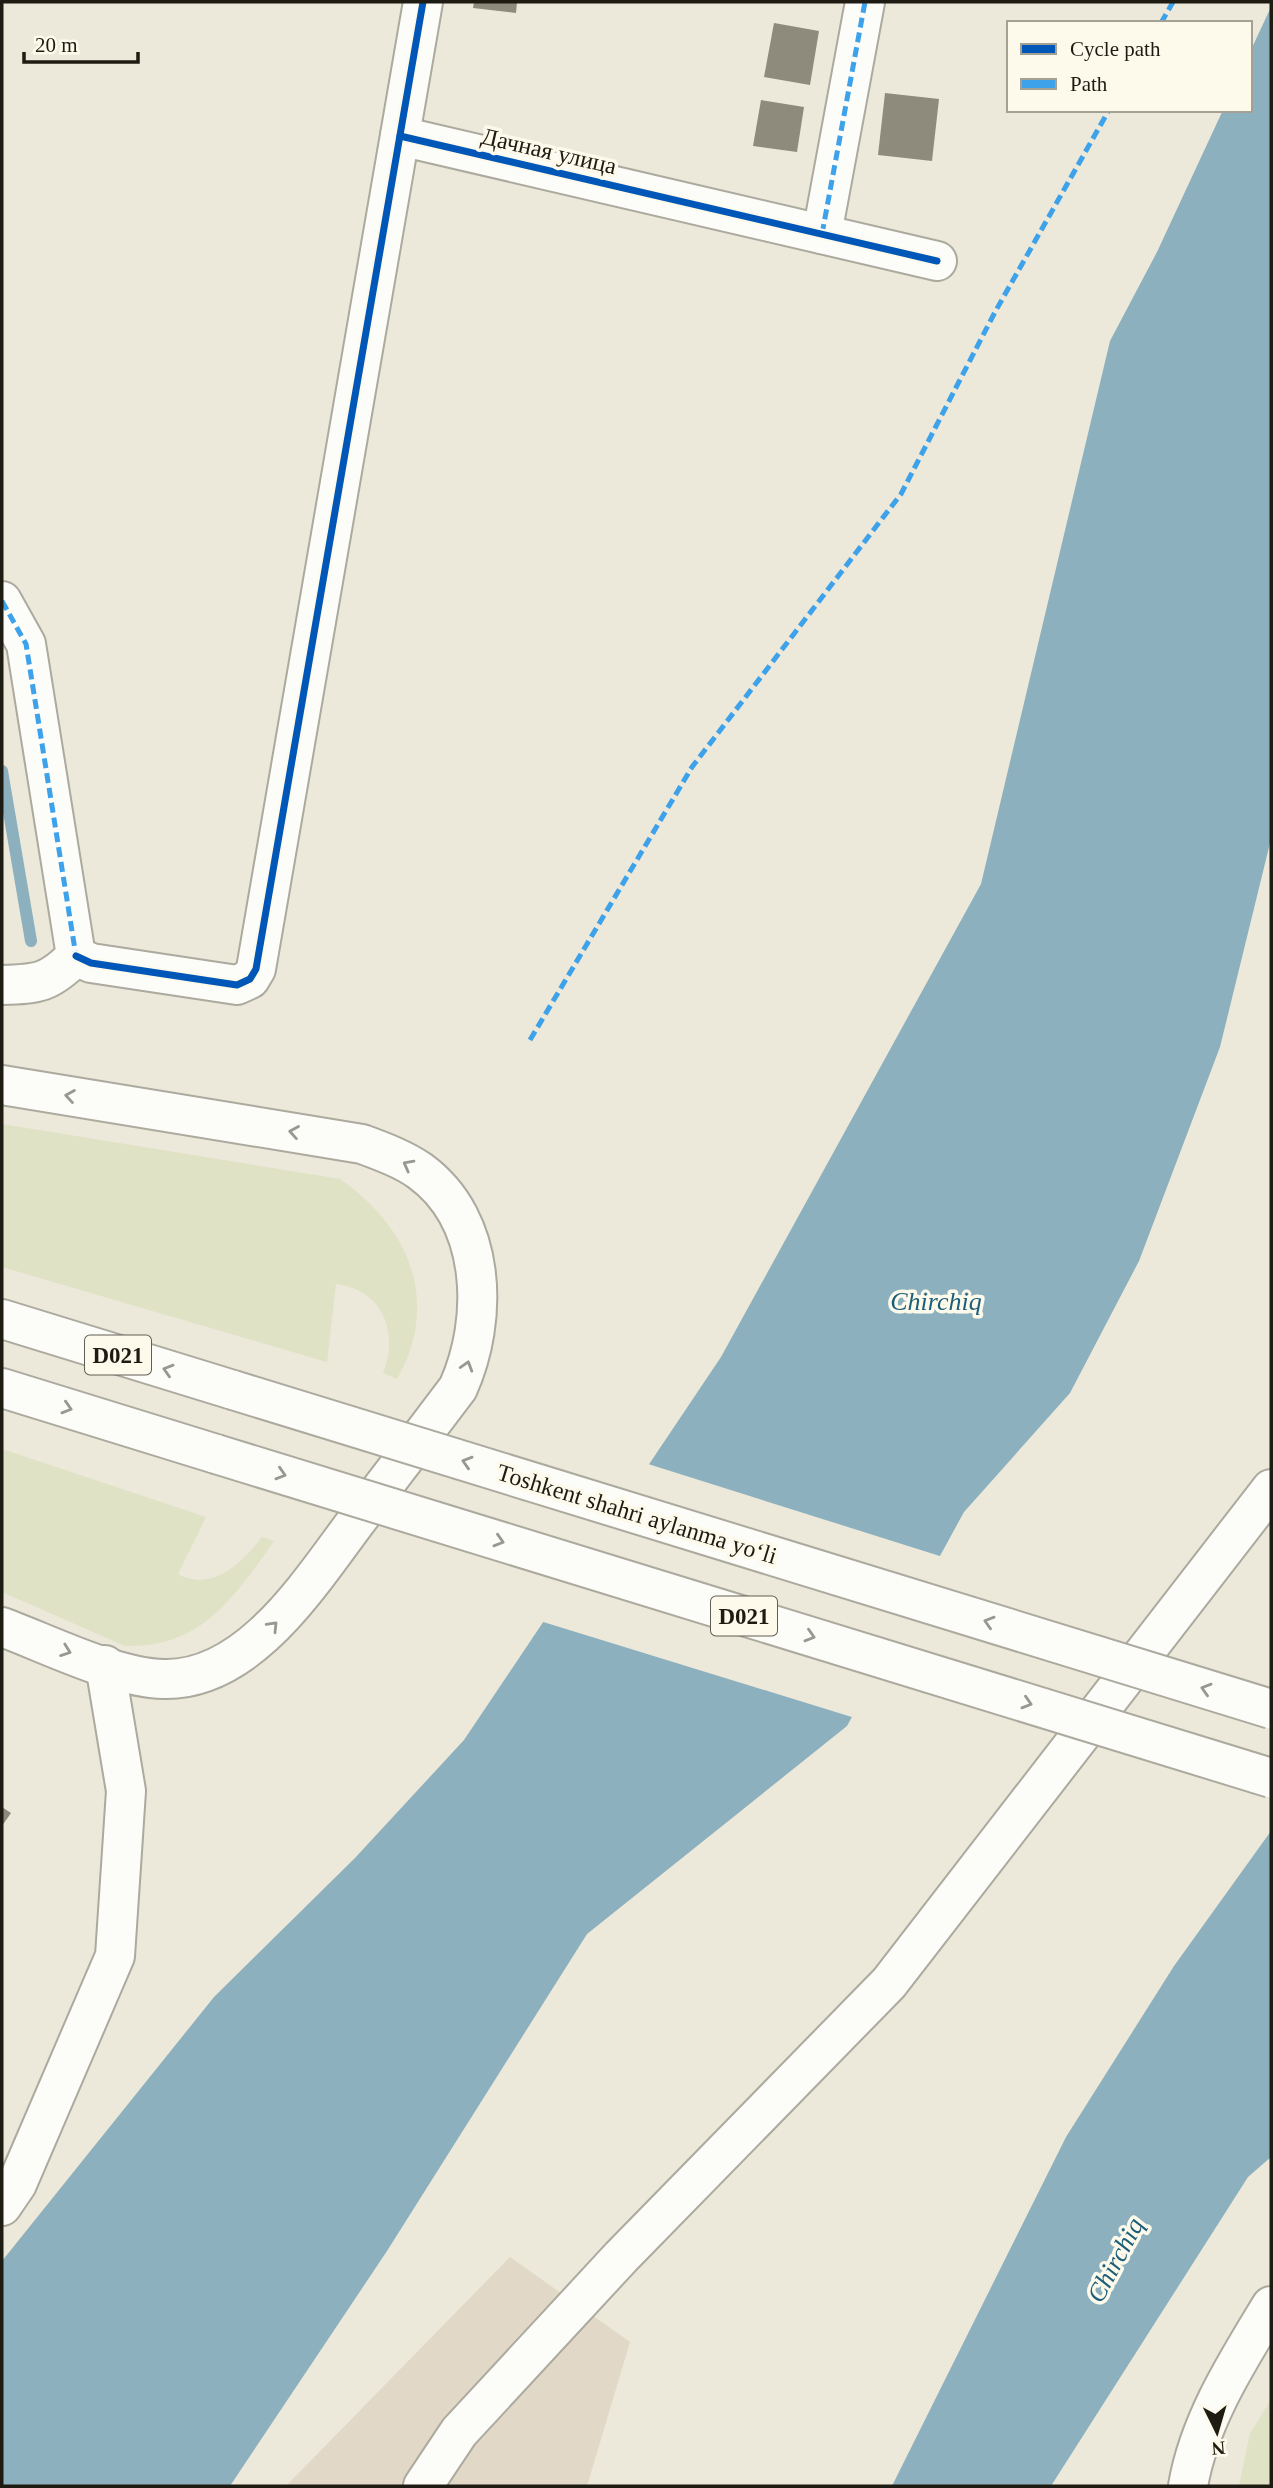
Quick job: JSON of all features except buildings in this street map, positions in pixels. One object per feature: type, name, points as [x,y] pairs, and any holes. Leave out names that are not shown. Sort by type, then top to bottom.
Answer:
[{"type":"main road","points":[[76,956],[91,963],[237,985],[250,979],[256,969],[422,2]]},
{"type":"main road","points":[[822,234],[865,2]]},
{"type":"main road","name":"Дачная улица","points":[[400,136],[937,261]]},
{"type":"main road","points":[[2,601],[26,644],[76,956]]},
{"type":"main road","points":[[2,985],[39,985],[57,975],[76,956]]},
{"type":"main road","points":[[2,1085],[377,1149],[420,1171],[442,1193],[459,1217],[474,1257],[478,1312],[467,1368],[458,1388],[280,1618],[244,1651],[200,1674],[176,1679],[152,1678],[105,1665],[2,1627]]},
{"type":"main road","name":"Toshkent shahri aylanma yoʻli","points":[[2,1319],[1271,1709]]},
{"type":"main road","name":"D021","points":[[2,1388],[1271,1778]]},
{"type":"main road","points":[[423,2486],[459,2432],[621,2257],[889,1983],[1271,1489]]},
{"type":"main road","points":[[2,2206],[17,2184],[115,1956],[126,1791],[105,1665]]},
{"type":"main road","points":[[1188,2486],[1193,2460],[1232,2369],[1271,2306]]},
{"type":"shaded area","points":[[510,2257],[630,2342],[587,2486],[286,2486]]},
{"type":"green space","points":[[2,1124],[340,1179],[364,1198],[384,1220],[400,1243],[411,1268],[416,1294],[416,1322],[410,1350],[397,1379],[383,1373],[389,1343],[383,1315],[365,1294],[352,1288],[336,1284],[327,1362],[2,1267]]},
{"type":"green space","points":[[2,1449],[206,1517],[178,1574],[191,1579],[203,1580],[226,1572],[246,1556],[262,1537],[274,1541],[230,1599],[195,1628],[175,1638],[152,1644],[125,1646],[2,1592]]},
{"type":"green space","points":[[1271,2400],[1271,2486],[1239,2486],[1250,2433]]},
{"type":"water","name":"Chirchiq","points":[[1271,7],[1271,839],[1220,1047],[1139,1261],[1070,1393],[964,1512],[847,1726],[587,1934],[387,2251],[230,2486],[2,2486],[2,2261],[214,1997],[355,1858],[464,1740],[721,1357],[981,884],[1110,341],[1157,252],[1222,112],[1252,112],[1252,48]]},
{"type":"water","name":"Chirchiq","points":[[1271,1831],[1271,2157],[1248,2177],[1051,2486],[892,2486],[1066,2137],[1174,1966]]},
{"type":"pier","points":[[645,1463],[943,1557],[855,1718],[540,1621]]},
{"type":"waterway","points":[[2,771],[31,941]]},
{"type":"marked path","points":[[822,234],[865,2]]},
{"type":"marked path","points":[[1162,21],[1173,2]]},
{"type":"marked path","points":[[530,1040],[692,767],[901,494],[995,312],[1108,112]]},
{"type":"marked path","points":[[2,601],[26,644],[76,956],[81,960]]},
{"type":"cycle path","points":[[76,956],[91,963],[237,985],[250,979],[256,969],[423,2]]},
{"type":"cycle path","points":[[400,136],[937,261]]}]
